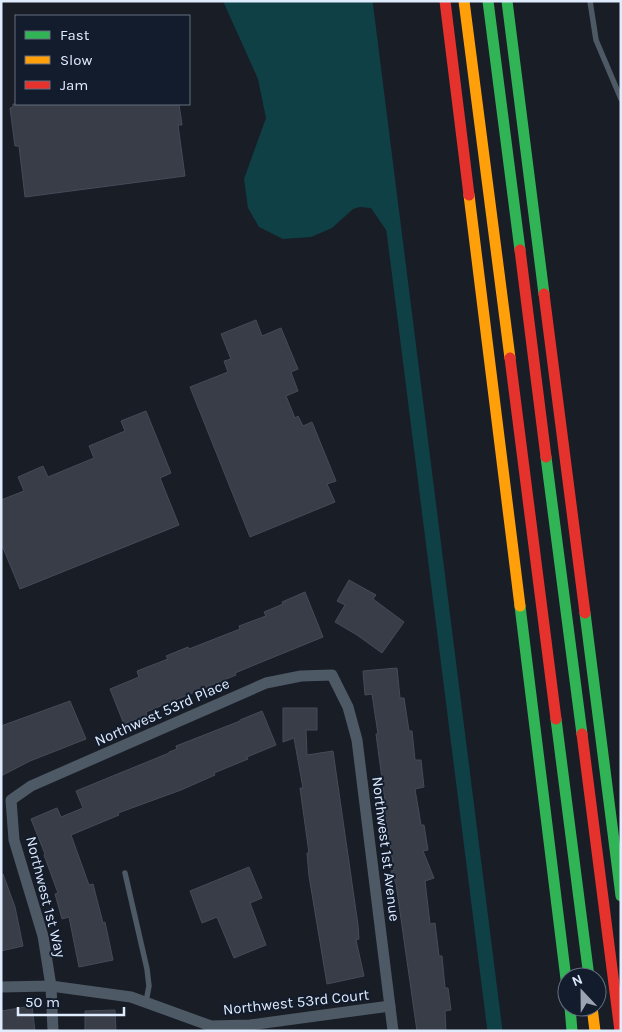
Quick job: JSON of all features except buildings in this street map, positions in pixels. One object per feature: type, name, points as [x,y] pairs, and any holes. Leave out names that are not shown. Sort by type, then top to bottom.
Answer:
[{"type":"highway","points":[[445,1],[565,967]]},
{"type":"highway","points":[[464,1],[588,967]]},
{"type":"highway","points":[[488,1],[620,1031]]},
{"type":"highway","points":[[506,1],[621,896]]},
{"type":"highway","points":[[571,1017],[572,1031]]},
{"type":"highway","points":[[594,1017],[596,1031]]},
{"type":"street","name":"Northwest 53rd Place","points":[[11,800],[31,786],[266,683],[301,676],[332,674]]},
{"type":"street","name":"Northwest 1st Avenue","points":[[332,674],[348,707],[358,740],[393,1031]]},
{"type":"street","name":"Northwest 1st Way","points":[[11,800],[14,840],[43,936],[51,986],[54,1031]]},
{"type":"street","name":"Northwest 53rd Court","points":[[1,987],[51,986],[132,997],[211,1026],[250,1025],[390,1006]]},
{"type":"lane","points":[[590,1],[596,40],[621,100]]},
{"type":"lane","points":[[126,873],[147,968],[149,986],[146,1002]]},
{"type":"water","points":[[223,1],[365,1],[395,243],[371,208],[360,207],[353,209],[332,228],[311,237],[283,239],[259,227],[248,208],[244,179],[266,118],[258,79]]},
{"type":"waterway","points":[[365,1],[495,1031]]},
{"type":"traffic: fast","points":[[488,1],[520,250]]},
{"type":"traffic: fast","points":[[507,1],[544,294]]},
{"type":"traffic: fast","points":[[546,457],[582,734]]},
{"type":"traffic: fast","points":[[520,606],[565,967]]},
{"type":"traffic: fast","points":[[585,613],[621,896]]},
{"type":"traffic: fast","points":[[556,719],[588,967]]},
{"type":"traffic: fast","points":[[571,1017],[572,1031]]},
{"type":"traffic: slow","points":[[464,1],[510,358]]},
{"type":"traffic: slow","points":[[469,195],[520,606]]},
{"type":"traffic: slow","points":[[593,1017],[595,1031]]},
{"type":"traffic: jam","points":[[445,1],[469,195]]},
{"type":"traffic: jam","points":[[520,250],[546,457]]},
{"type":"traffic: jam","points":[[544,294],[585,613]]},
{"type":"traffic: jam","points":[[510,358],[556,719]]},
{"type":"traffic: jam","points":[[582,734],[620,1031]]}]
